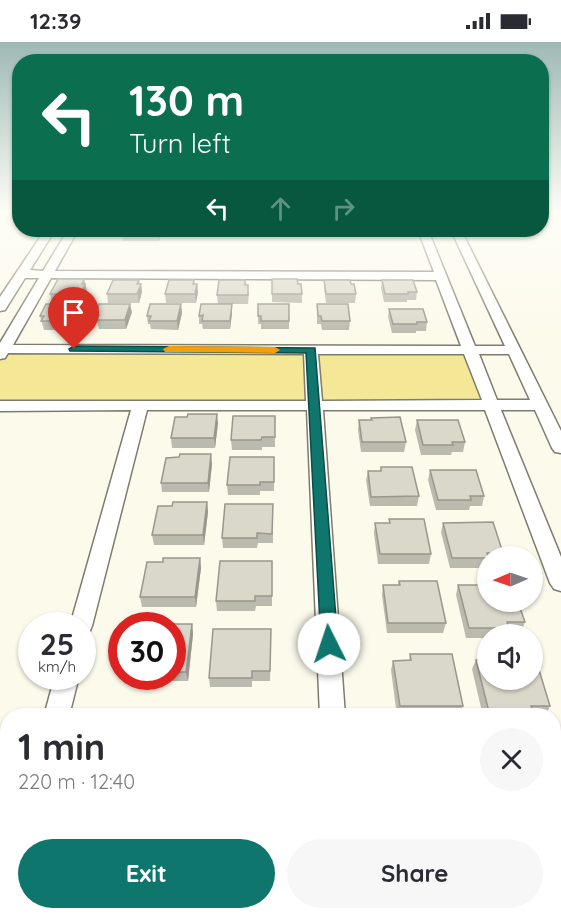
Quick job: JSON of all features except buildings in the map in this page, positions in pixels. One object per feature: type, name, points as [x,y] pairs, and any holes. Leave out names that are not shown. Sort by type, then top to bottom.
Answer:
[{"type":"street","points":[[0,307],[34,254]]},
{"type":"street","points":[[1,351],[59,254]]},
{"type":"street","points":[[432,254],[561,583]]},
{"type":"street","points":[[468,254],[561,448]]},
{"type":"street","points":[[21,274],[441,276]]},
{"type":"street","points":[[311,350],[333,708]]},
{"type":"street","points":[[1,351],[514,350]]},
{"type":"street","points":[[0,406],[540,405]]},
{"type":"street","points":[[85,612],[140,406]]},
{"type":"street","points":[[58,708],[63,690]]},
{"type":"shaded area","points":[[0,349],[471,350],[492,405],[0,406]]},
{"type":"slow traffic","points":[[169,349],[275,350]]},
{"type":"route","points":[[74,349],[311,350],[329,644]]}]
